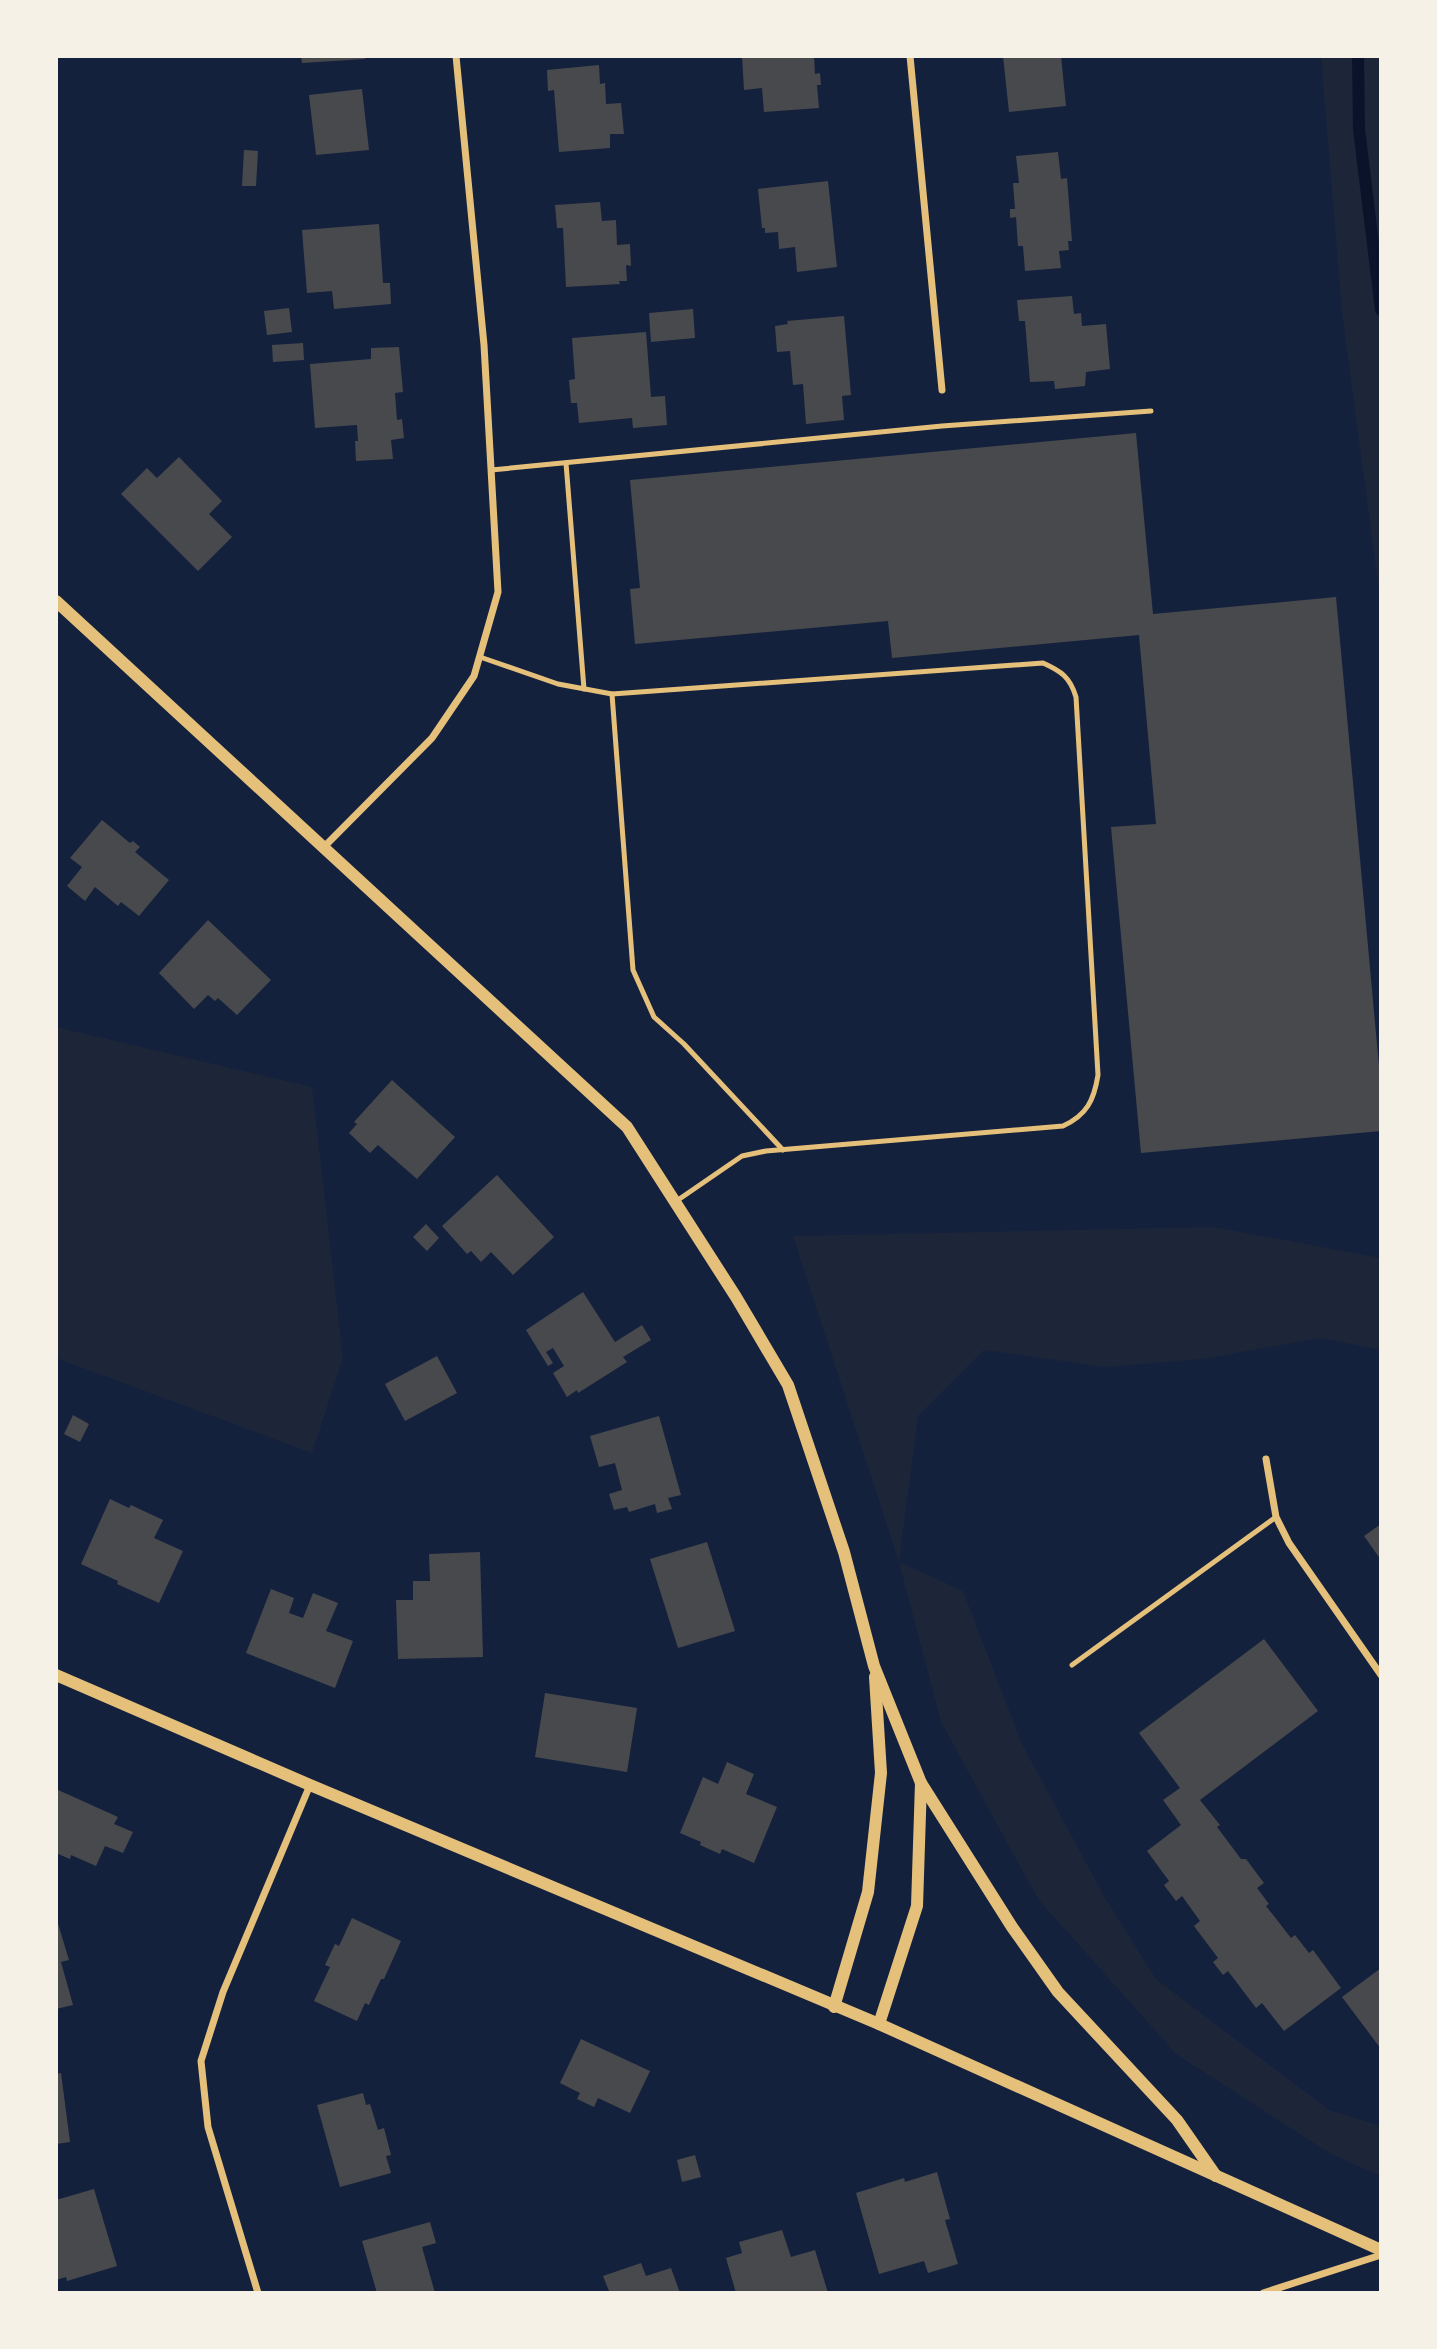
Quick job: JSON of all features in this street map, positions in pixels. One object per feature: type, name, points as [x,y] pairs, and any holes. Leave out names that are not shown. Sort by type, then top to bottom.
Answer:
[{"type":"street","points":[[323,848],[432,738],[474,676],[498,592],[484,345],[456,56]]},
{"type":"street","points":[[910,56],[942,390]]},
{"type":"street","points":[[56,601],[627,1127],[736,1297],[788,1385],[844,1552],[874,1666],[921,1783],[1058,1992],[1177,2120],[1216,2176]]},
{"type":"street","points":[[1266,1459],[1276,1517],[1289,1543],[1381,1675]]},
{"type":"street","points":[[834,2007],[868,1892],[881,1773],[874,1666]]},
{"type":"street","points":[[56,1675],[310,1786],[879,2024],[1381,2253]]},
{"type":"street","points":[[879,2024],[917,1906],[921,1783]]},
{"type":"street","points":[[258,2293],[208,2127],[201,2061],[223,1992],[310,1786]]},
{"type":"street","points":[[1263,2293],[1381,2253]]},
{"type":"lane","points":[[491,470],[942,426],[1151,411]]},
{"type":"lane","points":[[566,463],[584,689]]},
{"type":"lane","points":[[480,657],[558,684],[612,694],[1043,663],[1063,671],[1072,684],[1076,697],[1098,1074],[1095,1093],[1086,1108],[1077,1119],[1063,1126],[783,1150],[742,1156],[675,1202]]},
{"type":"lane","points":[[612,694],[633,970],[654,1017],[684,1044],[783,1150]]},
{"type":"lane","points":[[1072,1665],[1276,1517]]},
{"type":"shaded area","points":[[1321,56],[1381,56],[1381,605],[1342,312]]},
{"type":"shaded area","points":[[56,1027],[312,1087],[343,1358],[312,1453],[56,1358]]},
{"type":"shaded area","points":[[1213,1227],[1381,1258],[1381,1350],[1320,1338],[1203,1359],[1105,1367],[984,1350],[918,1416],[899,1562],[793,1236]]},
{"type":"shaded area","points":[[899,1562],[963,1591],[1022,1744],[1104,1896],[1156,1979],[1329,2110],[1381,2126],[1381,2176],[1331,2154],[1176,2054],[1038,1899],[941,1722]]},
{"type":"building","points":[[301,56],[365,56],[365,59],[302,63]]},
{"type":"building","points":[[742,56],[814,56],[815,74],[820,73],[821,85],[817,85],[819,108],[764,112],[762,88],[744,90]]},
{"type":"building","points":[[1003,56],[1061,56],[1066,106],[1009,112]]},
{"type":"building","points":[[599,65],[600,84],[605,83],[606,104],[621,103],[624,134],[610,134],[610,148],[559,152],[554,90],[548,91],[547,70]]},
{"type":"building","points":[[362,89],[369,150],[316,155],[309,95]]},
{"type":"building","points":[[244,150],[258,151],[256,186],[242,186]]},
{"type":"building","points":[[1058,152],[1061,179],[1067,178],[1072,241],[1068,241],[1069,250],[1059,251],[1061,268],[1025,271],[1023,246],[1018,246],[1016,217],[1010,218],[1010,209],[1015,209],[1013,183],[1019,183],[1016,156]]},
{"type":"building","points":[[828,181],[837,267],[797,272],[795,247],[779,249],[778,232],[765,233],[765,228],[762,228],[758,189]]},
{"type":"building","points":[[600,202],[602,221],[616,220],[617,245],[630,244],[631,266],[626,265],[627,281],[619,281],[620,284],[566,287],[563,228],[557,228],[555,205]]},
{"type":"building","points":[[379,224],[383,283],[390,283],[391,304],[334,309],[332,291],[307,293],[302,230]]},
{"type":"building","points":[[1072,296],[1074,314],[1081,313],[1082,326],[1106,324],[1110,369],[1086,372],[1085,386],[1055,389],[1054,381],[1030,382],[1025,321],[1019,321],[1017,300]]},
{"type":"building","points":[[289,308],[292,332],[267,335],[264,311]]},
{"type":"building","points":[[693,309],[695,338],[651,342],[649,313]]},
{"type":"building","points":[[844,316],[851,395],[842,396],[844,420],[806,424],[803,384],[793,385],[790,351],[777,352],[775,326],[788,324],[787,321]]},
{"type":"building","points":[[646,332],[651,397],[665,396],[667,425],[633,428],[632,418],[579,423],[577,403],[571,403],[569,380],[575,379],[572,338]]},
{"type":"building","points":[[303,343],[304,360],[273,362],[272,345]]},
{"type":"building","points":[[399,347],[403,392],[395,393],[397,420],[402,419],[404,438],[391,440],[393,459],[356,461],[357,425],[315,428],[310,364],[371,359],[371,348]]},
{"type":"building","points":[[1136,433],[1153,614],[1336,597],[1381,1088],[1381,1131],[1141,1153],[1111,827],[1156,824],[1139,635],[892,658],[888,621],[635,644],[630,589],[640,588],[630,480]]},
{"type":"building","points":[[179,457],[222,501],[209,514],[232,537],[198,571],[121,494],[147,468],[157,478]]},
{"type":"building","points":[[102,820],[130,843],[133,841],[140,847],[135,852],[169,880],[139,916],[121,902],[118,906],[95,887],[85,901],[67,886],[82,867],[70,858]]},
{"type":"building","points":[[208,920],[271,980],[237,1015],[218,998],[215,1001],[208,995],[194,1009],[159,973]]},
{"type":"building","points":[[392,1080],[455,1137],[417,1179],[378,1145],[370,1153],[349,1133],[357,1124],[354,1122]]},
{"type":"building","points":[[497,1175],[554,1237],[513,1275],[491,1252],[481,1262],[471,1251],[467,1254],[442,1226]]},
{"type":"building","points":[[426,1224],[439,1238],[427,1251],[413,1237]]},
{"type":"building","points":[[583,1292],[615,1342],[642,1325],[651,1340],[623,1357],[627,1362],[567,1397],[553,1373],[564,1366],[553,1348],[546,1352],[553,1363],[548,1366],[526,1330]]},
{"type":"building","points":[[437,1356],[457,1393],[405,1421],[385,1384]]},
{"type":"building","points":[[73,1415],[89,1424],[80,1442],[64,1434]]},
{"type":"building","points":[[659,1416],[681,1495],[668,1498],[672,1509],[657,1513],[655,1504],[629,1512],[627,1507],[614,1510],[609,1494],[622,1490],[615,1463],[599,1467],[590,1436]]},
{"type":"building","points":[[110,1499],[129,1508],[131,1505],[163,1520],[154,1538],[183,1551],[159,1603],[81,1564]]},
{"type":"building","points":[[1381,1524],[1381,1560],[1364,1536]]},
{"type":"building","points":[[707,1542],[735,1631],[678,1648],[650,1559]]},
{"type":"building","points":[[480,1552],[483,1657],[398,1659],[396,1600],[413,1600],[413,1581],[430,1581],[429,1554]]},
{"type":"building","points":[[271,1589],[294,1598],[289,1613],[303,1618],[313,1593],[338,1603],[326,1631],[353,1641],[335,1688],[246,1653]]},
{"type":"building","points":[[1264,1639],[1318,1711],[1200,1800],[1220,1825],[1217,1827],[1241,1859],[1246,1859],[1264,1883],[1257,1888],[1269,1904],[1266,1906],[1291,1938],[1295,1935],[1309,1953],[1313,1950],[1341,1988],[1284,2031],[1262,2003],[1256,2008],[1228,1971],[1223,1975],[1213,1962],[1218,1958],[1194,1926],[1200,1921],[1182,1896],[1176,1901],[1164,1885],[1169,1881],[1147,1851],[1181,1825],[1163,1800],[1180,1788],[1139,1733]]},
{"type":"building","points":[[545,1693],[637,1708],[627,1772],[535,1757]]},
{"type":"building","points":[[727,1762],[754,1774],[746,1794],[777,1807],[754,1863],[722,1849],[720,1854],[680,1833],[703,1777],[718,1784]]},
{"type":"building","points":[[56,1789],[118,1817],[114,1824],[133,1832],[123,1853],[105,1846],[96,1866],[71,1855],[70,1859],[56,1853]]},
{"type":"building","points":[[56,1917],[69,1960],[61,1962],[73,2005],[56,2009]]},
{"type":"building","points":[[352,1918],[401,1941],[384,1979],[381,1979],[369,2005],[365,2003],[357,2021],[314,2001],[330,1967],[325,1965],[335,1944],[339,1946]]},
{"type":"building","points":[[1381,1968],[1381,2049],[1342,1997]]},
{"type":"building","points":[[581,2039],[650,2071],[630,2113],[598,2098],[594,2107],[577,2099],[580,2093],[560,2083]]},
{"type":"building","points":[[61,2073],[70,2142],[56,2144],[56,2074]]},
{"type":"building","points":[[363,2093],[366,2105],[370,2104],[378,2130],[384,2128],[391,2155],[386,2156],[391,2173],[340,2187],[317,2105]]},
{"type":"building","points":[[695,2155],[701,2177],[682,2182],[677,2160]]},
{"type":"building","points":[[937,2172],[950,2219],[945,2220],[958,2264],[928,2273],[924,2261],[879,2274],[856,2193],[904,2178],[905,2182]]},
{"type":"building","points":[[94,2189],[117,2266],[67,2281],[66,2277],[56,2280],[56,2200]]},
{"type":"building","points":[[430,2222],[436,2243],[422,2247],[435,2293],[377,2293],[362,2241]]},
{"type":"building","points":[[782,2230],[791,2257],[815,2250],[828,2293],[736,2293],[726,2258],[742,2253],[739,2242]]},
{"type":"building","points":[[641,2263],[646,2276],[671,2268],[680,2293],[603,2293],[609,2291],[603,2276]]},
{"type":"waterway","points":[[1358,56],[1359,129],[1381,310]]}]
